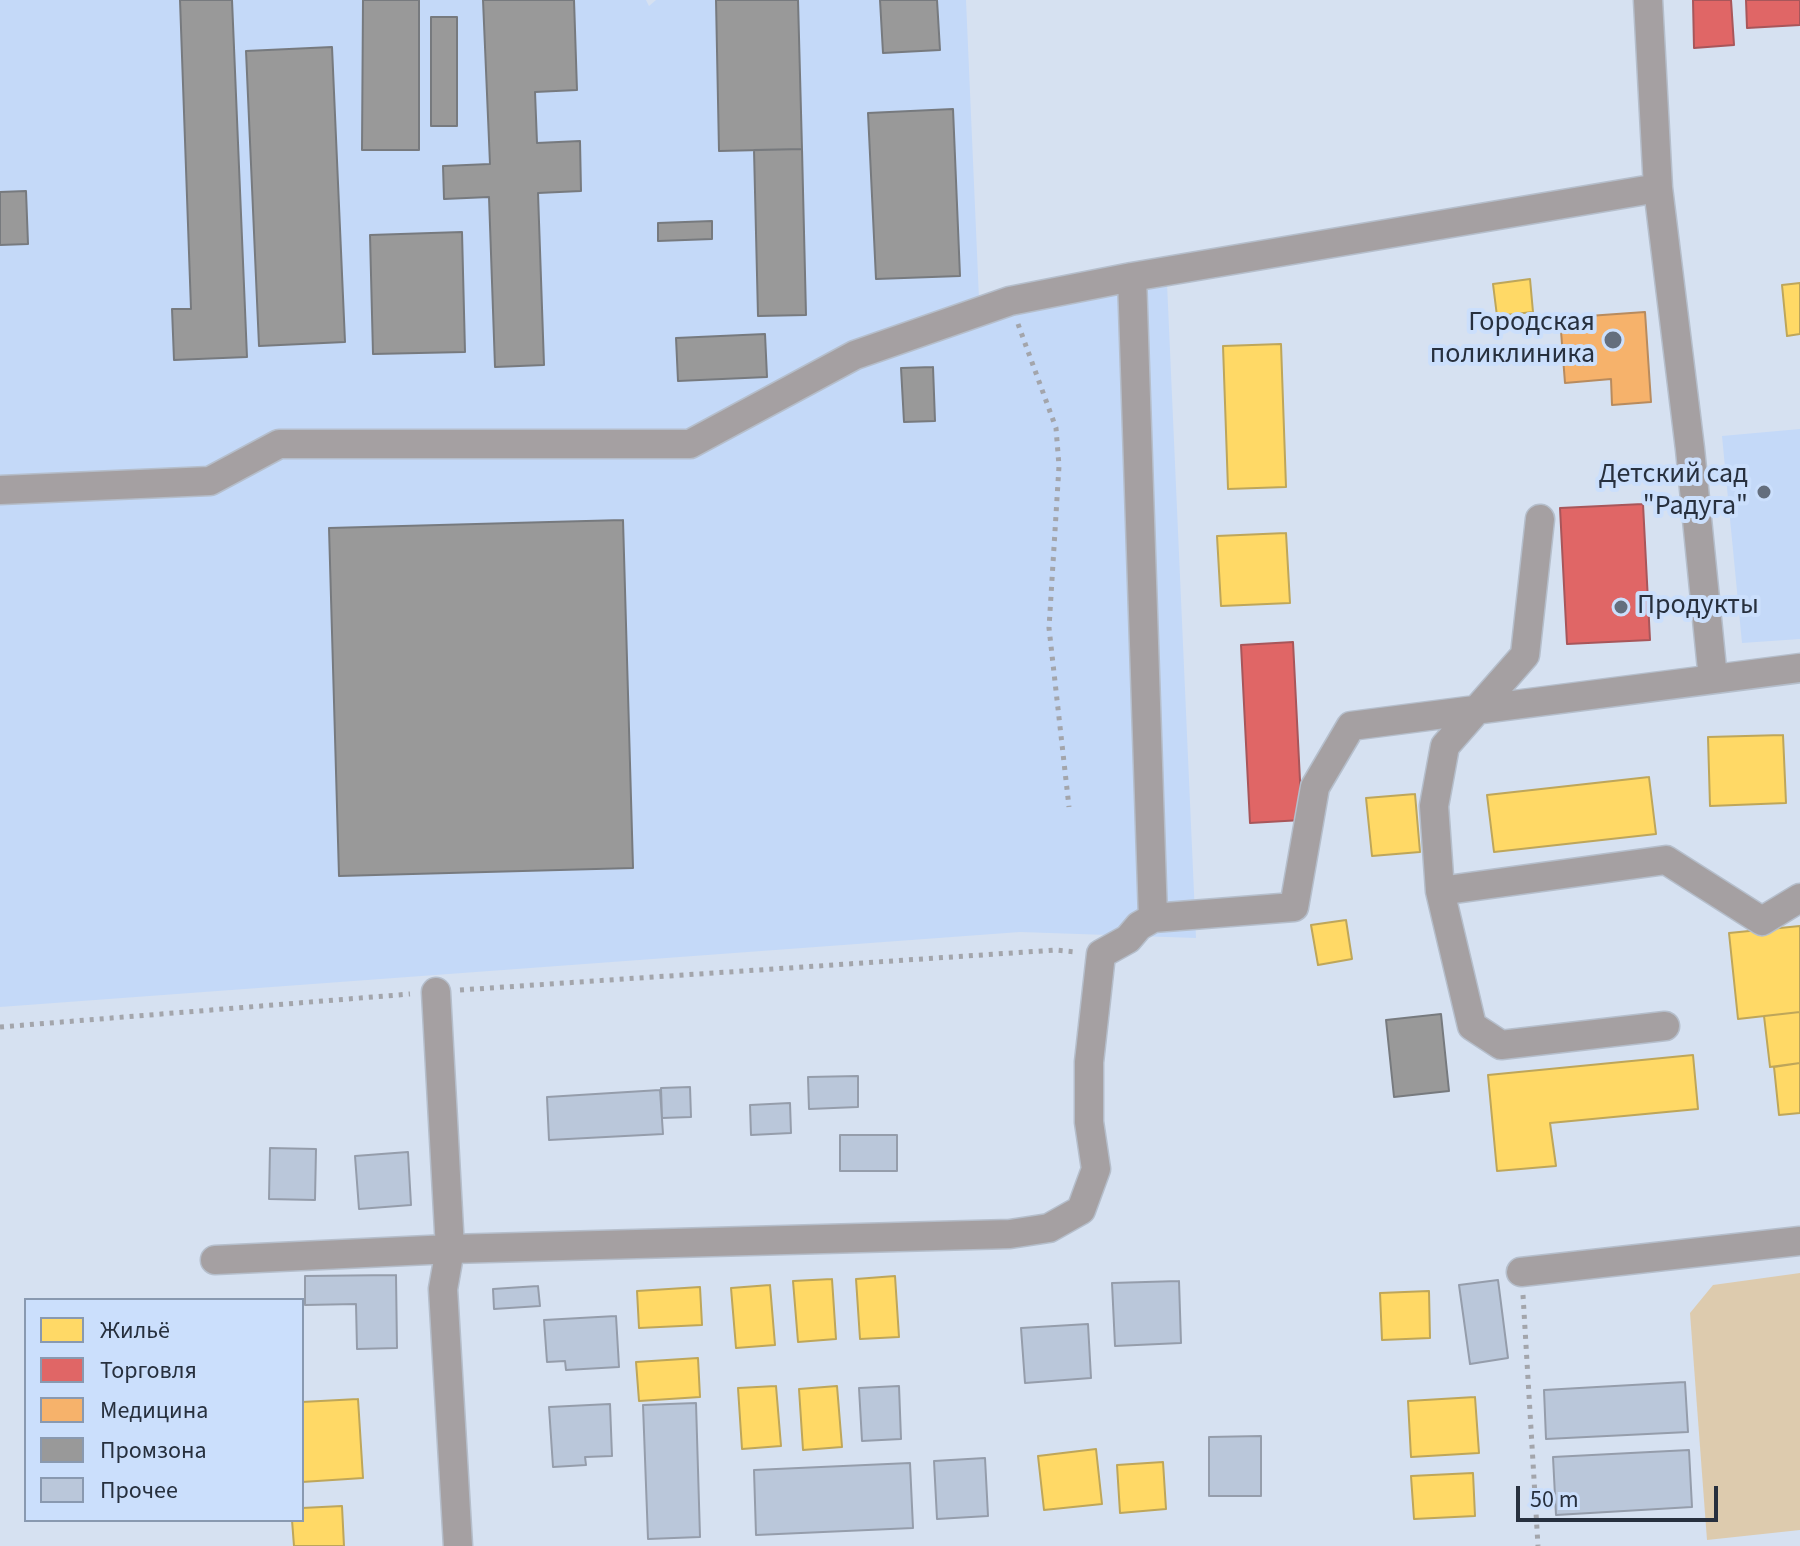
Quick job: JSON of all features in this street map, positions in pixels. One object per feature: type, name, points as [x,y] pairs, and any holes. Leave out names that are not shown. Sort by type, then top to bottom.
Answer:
[{"type":"street","points":[[1648,0],[1658,188],[1690,449],[1713,679]]},
{"type":"street","points":[[0,490],[210,481],[279,444],[690,444],[855,355],[1010,301],[1132,277],[1658,188]]},
{"type":"street","points":[[1132,277],[1153,918]]},
{"type":"street","points":[[1540,519],[1525,655],[1445,746],[1434,806],[1440,891],[1472,1026],[1501,1045],[1665,1026]]},
{"type":"street","points":[[215,1260],[450,1249],[1010,1234],[1049,1228],[1081,1210],[1096,1169],[1089,1122],[1089,1062],[1101,954],[1128,939],[1139,926],[1153,918],[1294,907],[1315,787],[1351,726],[1800,668]]},
{"type":"street","points":[[1440,891],[1666,860],[1762,921],[1800,898]]},
{"type":"street","points":[[436,992],[450,1249],[443,1289],[458,1546]]},
{"type":"street","points":[[1521,1272],[1800,1241]]},
{"type":"path","points":[[1010,301],[1056,428],[1059,466],[1049,628],[1069,807]]},
{"type":"path","points":[[0,1027],[436,992],[1056,950],[1101,954]]},
{"type":"path","points":[[1521,1272],[1538,1546]]},
{"type":"shaded area","points":[[0,0],[646,0],[649,6],[656,0],[966,0],[980,322],[1167,283],[1196,938],[1020,932],[0,1007]]},
{"type":"shaded area","name":"Детский сад \"Радуга\"","points":[[1800,429],[1800,639],[1742,643],[1722,436]]},
{"type":"shaded area","points":[[1800,1273],[1800,1530],[1707,1540],[1690,1313],[1713,1285]]},
{"type":"building: Жильё","points":[[1530,279],[1533,312],[1497,316],[1493,284]]},
{"type":"building: Жильё","points":[[1800,283],[1800,334],[1787,336],[1782,285]]},
{"type":"building: Жильё","points":[[1281,344],[1286,487],[1228,489],[1223,346]]},
{"type":"building: Жильё","points":[[1286,533],[1290,603],[1221,606],[1217,536]]},
{"type":"building: Жильё","points":[[1783,735],[1786,803],[1710,806],[1708,737]]},
{"type":"building: Жильё","points":[[1649,777],[1656,834],[1494,852],[1487,795]]},
{"type":"building: Жильё","points":[[1415,794],[1420,852],[1372,856],[1366,798]]},
{"type":"building: Жильё","points":[[1346,920],[1352,959],[1318,965],[1311,925]]},
{"type":"building: Жильё","points":[[1800,926],[1800,1012],[1738,1019],[1729,933]]},
{"type":"building: Жильё","points":[[1800,1012],[1800,1063],[1770,1067],[1764,1016]]},
{"type":"building: Жильё","points":[[1693,1055],[1698,1109],[1550,1123],[1556,1166],[1497,1171],[1488,1075]]},
{"type":"building: Жильё","points":[[1800,1063],[1800,1113],[1779,1115],[1774,1067]]},
{"type":"building: Жильё","points":[[895,1276],[899,1337],[860,1339],[856,1279]]},
{"type":"building: Жильё","points":[[832,1279],[836,1339],[798,1342],[793,1281]]},
{"type":"building: Жильё","points":[[770,1285],[775,1345],[736,1348],[731,1288]]},
{"type":"building: Жильё","points":[[700,1287],[702,1325],[639,1328],[637,1291]]},
{"type":"building: Жильё","points":[[1429,1291],[1430,1338],[1382,1340],[1380,1293]]},
{"type":"building: Жильё","points":[[698,1358],[700,1397],[639,1401],[636,1362]]},
{"type":"building: Жильё","points":[[776,1386],[781,1446],[742,1449],[738,1388]]},
{"type":"building: Жильё","points":[[837,1386],[842,1447],[803,1450],[799,1389]]},
{"type":"building: Жильё","points":[[1475,1397],[1479,1453],[1411,1457],[1408,1401]]},
{"type":"building: Жильё","points":[[358,1399],[363,1478],[304,1482],[304,1402]]},
{"type":"building: Жильё","points":[[1096,1449],[1102,1504],[1044,1510],[1038,1456]]},
{"type":"building: Жильё","points":[[1163,1462],[1166,1509],[1120,1513],[1117,1465]]},
{"type":"building: Жильё","points":[[1473,1473],[1475,1516],[1414,1519],[1411,1476]]},
{"type":"building: Жильё","points":[[342,1506],[344,1546],[294,1546],[292,1522],[304,1522],[304,1508]]},
{"type":"building: Торговля","points":[[1693,0],[1731,0],[1734,45],[1694,48]]},
{"type":"building: Торговля","points":[[1746,0],[1800,0],[1800,25],[1747,28]]},
{"type":"building: Торговля","points":[[1643,504],[1650,640],[1567,644],[1560,508]]},
{"type":"building: Торговля","points":[[1293,642],[1302,820],[1250,823],[1241,645]]},
{"type":"building: Медицина","points":[[1645,312],[1651,402],[1612,405],[1611,379],[1565,383],[1560,318]]},
{"type":"building: Промзона","points":[[180,0],[232,0],[247,357],[174,360],[172,309],[191,309]]},
{"type":"building: Промзона","points":[[363,0],[419,0],[419,150],[362,150]]},
{"type":"building: Промзона","points":[[483,0],[574,0],[577,90],[535,92],[537,143],[580,141],[581,191],[538,193],[544,365],[495,367],[489,197],[444,199],[443,166],[490,164]]},
{"type":"building: Промзона","points":[[716,0],[798,0],[802,149],[719,151]]},
{"type":"building: Промзона","points":[[880,0],[937,0],[940,50],[883,53]]},
{"type":"building: Промзона","points":[[431,17],[457,17],[457,126],[431,126]]},
{"type":"building: Промзона","points":[[332,47],[345,342],[259,346],[246,51]]},
{"type":"building: Промзона","points":[[953,109],[960,276],[876,279],[868,113]]},
{"type":"building: Промзона","points":[[802,149],[806,315],[758,316],[754,150]]},
{"type":"building: Промзона","points":[[26,191],[28,244],[0,245],[0,192]]},
{"type":"building: Промзона","points":[[712,221],[712,239],[658,241],[658,223]]},
{"type":"building: Промзона","points":[[462,232],[465,352],[373,354],[370,235]]},
{"type":"building: Промзона","points":[[765,334],[767,377],[678,381],[676,338]]},
{"type":"building: Промзона","points":[[933,367],[935,421],[904,422],[901,368]]},
{"type":"building: Промзона","points":[[623,520],[633,868],[339,876],[329,528]]},
{"type":"building: Промзона","points":[[1441,1014],[1449,1091],[1394,1097],[1386,1020]]},
{"type":"building: Прочее","points":[[858,1076],[858,1107],[809,1109],[808,1077]]},
{"type":"building: Прочее","points":[[690,1087],[691,1117],[662,1118],[661,1088]]},
{"type":"building: Прочее","points":[[660,1090],[663,1134],[549,1140],[547,1097]]},
{"type":"building: Прочее","points":[[790,1103],[791,1133],[751,1135],[750,1105]]},
{"type":"building: Прочее","points":[[840,1135],[897,1135],[897,1171],[840,1171]]},
{"type":"building: Прочее","points":[[270,1148],[316,1149],[315,1200],[269,1199]]},
{"type":"building: Прочее","points":[[408,1152],[411,1205],[359,1209],[355,1156]]},
{"type":"building: Прочее","points":[[396,1275],[397,1348],[357,1349],[356,1304],[305,1305],[305,1276]]},
{"type":"building: Прочее","points":[[1498,1280],[1508,1358],[1470,1364],[1459,1285]]},
{"type":"building: Прочее","points":[[1179,1281],[1181,1343],[1115,1346],[1112,1283]]},
{"type":"building: Прочее","points":[[538,1286],[540,1306],[494,1309],[493,1289]]},
{"type":"building: Прочее","points":[[616,1316],[619,1367],[566,1370],[565,1361],[547,1362],[544,1320]]},
{"type":"building: Прочее","points":[[1088,1324],[1091,1378],[1025,1383],[1021,1328]]},
{"type":"building: Прочее","points":[[1685,1382],[1688,1432],[1546,1439],[1544,1390]]},
{"type":"building: Прочее","points":[[899,1386],[901,1439],[862,1441],[859,1388]]},
{"type":"building: Прочее","points":[[696,1403],[700,1537],[648,1539],[643,1405]]},
{"type":"building: Прочее","points":[[610,1404],[612,1456],[585,1457],[586,1465],[553,1467],[549,1407]]},
{"type":"building: Прочее","points":[[1261,1436],[1261,1496],[1209,1496],[1209,1437]]},
{"type":"building: Прочее","points":[[1689,1450],[1692,1507],[1556,1515],[1553,1457]]},
{"type":"building: Прочее","points":[[985,1458],[988,1516],[937,1519],[934,1461]]},
{"type":"building: Прочее","points":[[910,1463],[913,1528],[756,1535],[754,1470]]},
{"type":"place","name":"Городская поликлиника","points":[[1613,340]]},
{"type":"place","name":"Детский сад \"Радуга\"","points":[[1764,492]]},
{"type":"place","name":"Продукты","points":[[1621,607]]}]
